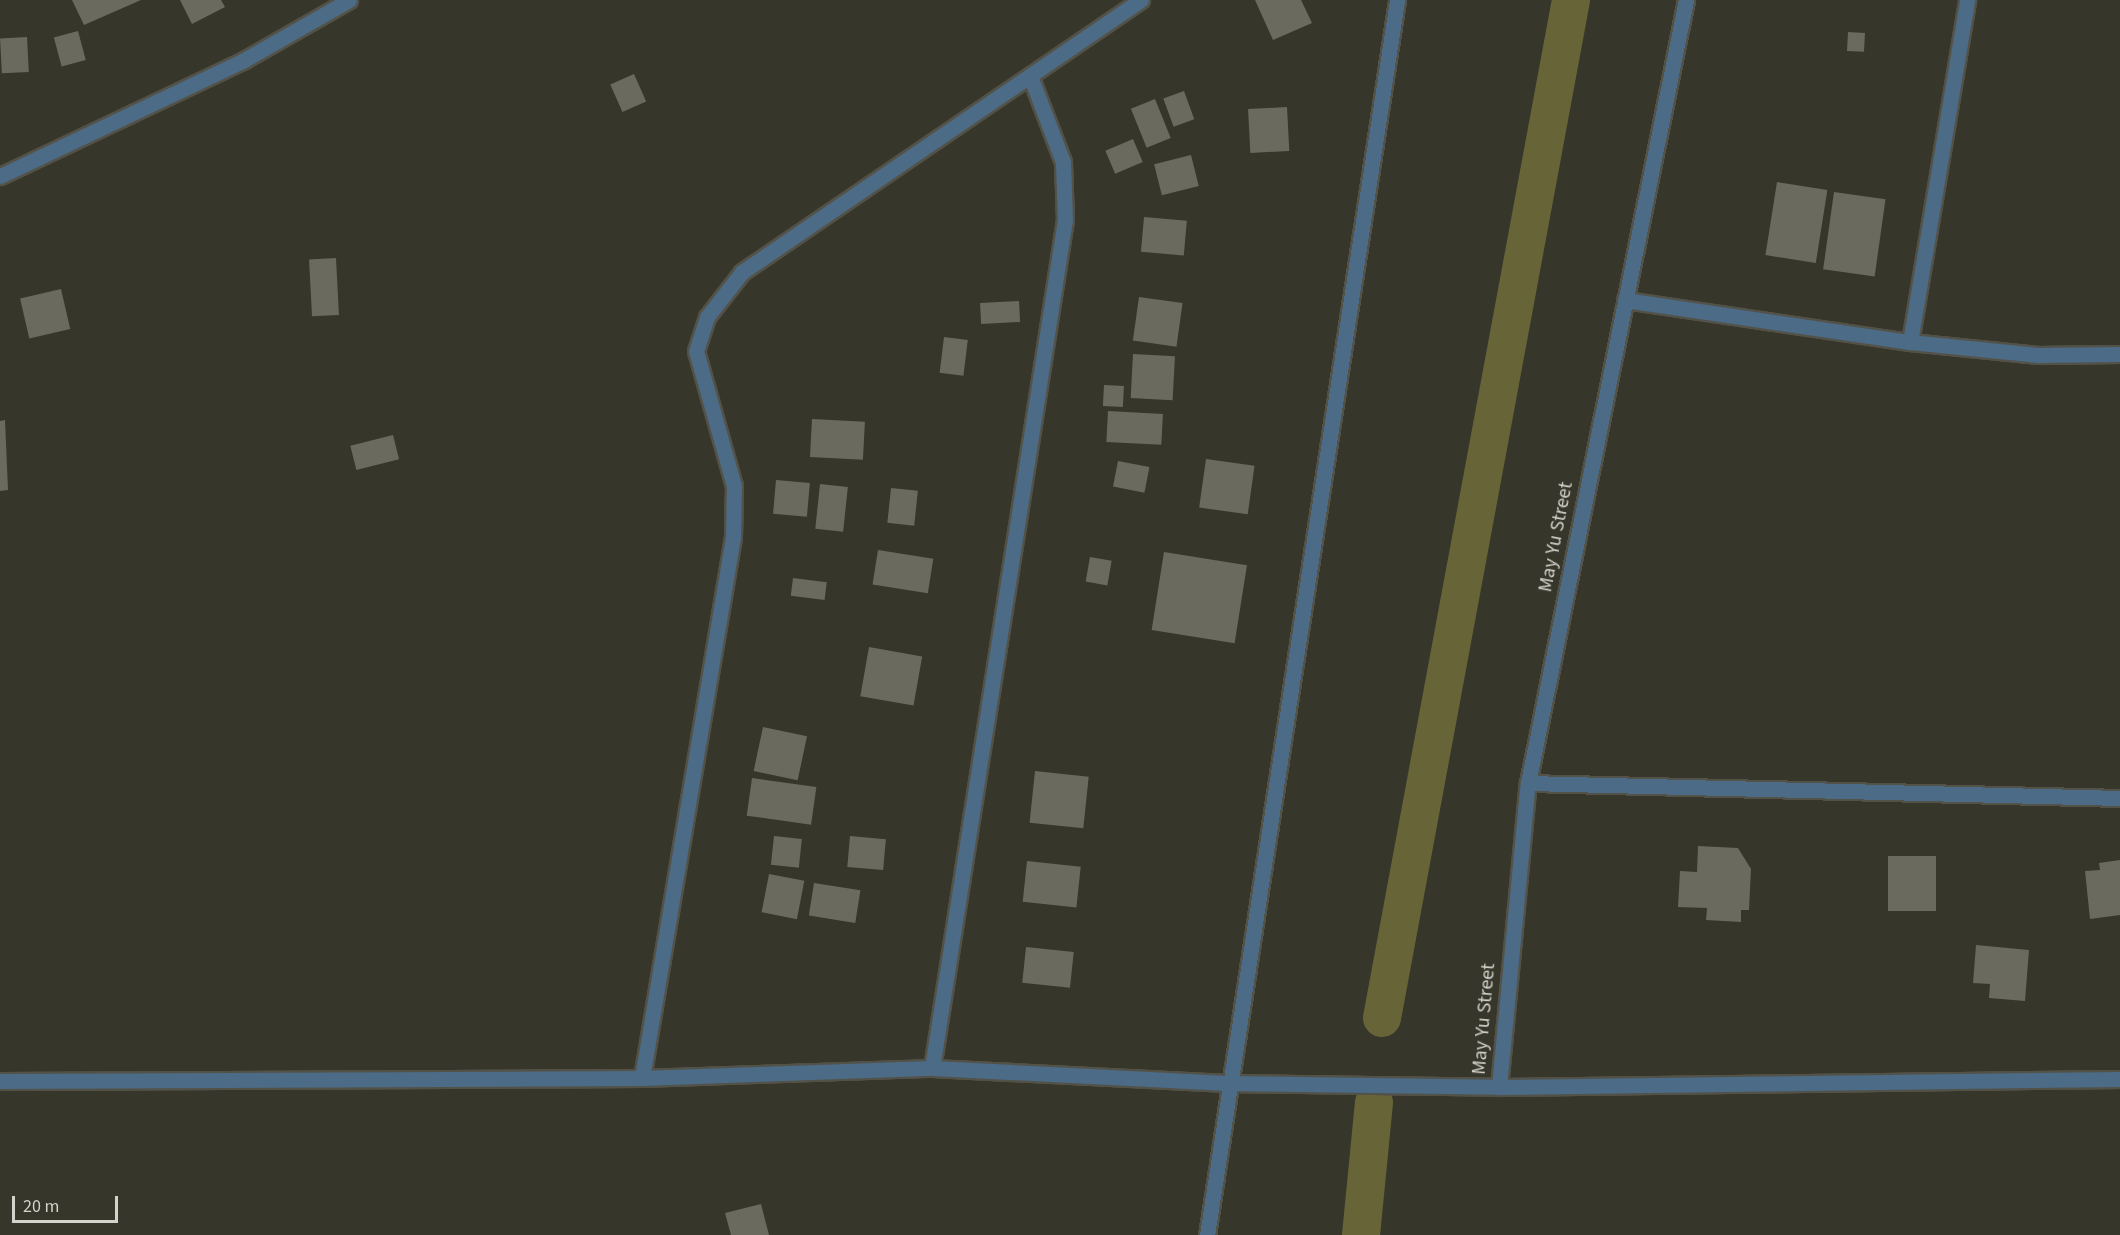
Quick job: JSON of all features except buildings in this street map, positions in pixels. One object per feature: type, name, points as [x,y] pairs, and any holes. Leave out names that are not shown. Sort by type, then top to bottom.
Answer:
[{"type":"street","points":[[0,176],[244,60],[349,0]]},
{"type":"street","points":[[642,1077],[733,537],[734,486],[696,351],[707,317],[742,272],[1031,78],[1141,0]]},
{"type":"street","points":[[1207,1235],[1227,1083],[1397,0]]},
{"type":"street","name":"May Yu Street","points":[[1499,1087],[1528,783],[1686,0]]},
{"type":"street","points":[[1910,342],[1967,0]]},
{"type":"street","points":[[932,1068],[1065,220],[1063,162],[1031,78]]},
{"type":"street","points":[[1625,300],[1910,342],[2038,355],[2120,354]]},
{"type":"street","points":[[1528,783],[2120,798]]},
{"type":"street","points":[[0,1081],[642,1077],[932,1068],[1227,1083],[1499,1087],[2120,1079]]},
{"type":"waterway","points":[[1382,1018],[1571,0]]},
{"type":"waterway","points":[[1361,1235],[1374,1103]]}]
